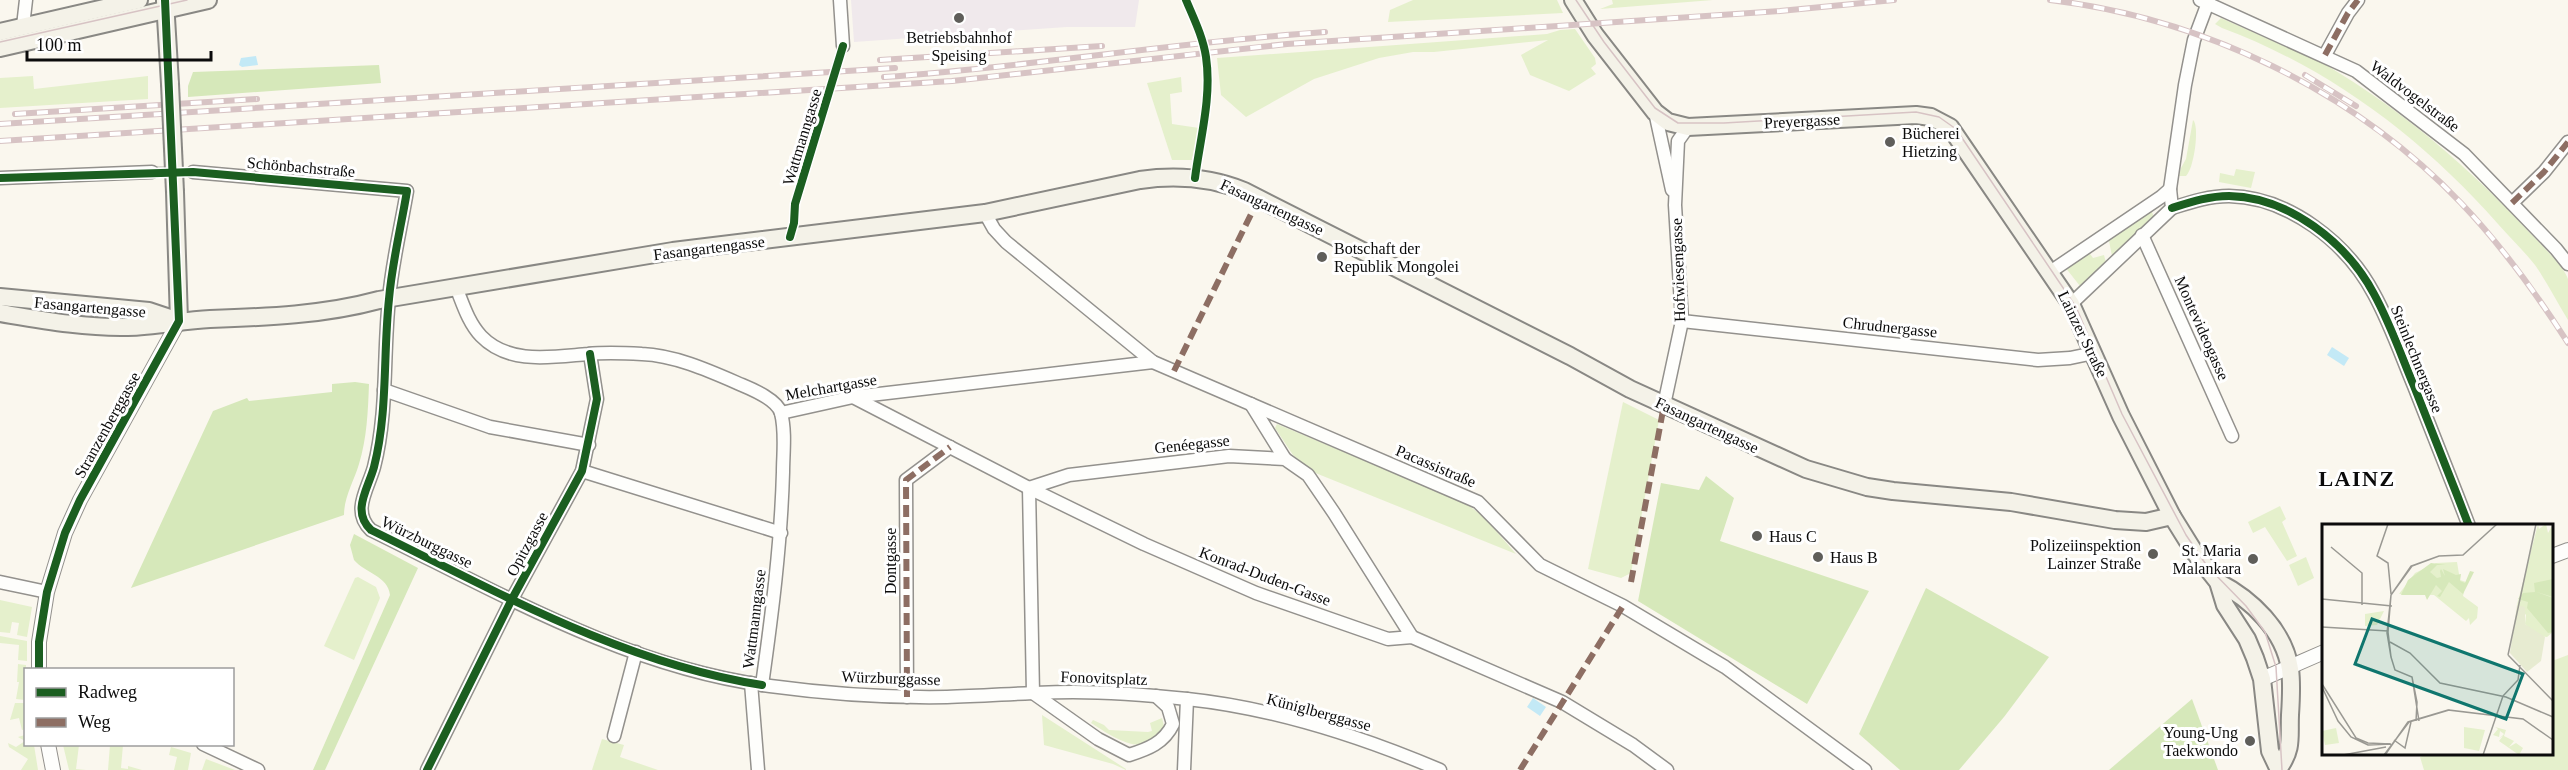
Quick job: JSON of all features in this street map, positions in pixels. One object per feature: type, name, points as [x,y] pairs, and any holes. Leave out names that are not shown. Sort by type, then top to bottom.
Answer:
[{"type":"main road","points":[[0,32],[139,0]]},
{"type":"main road","points":[[0,48],[166,5],[208,0]]},
{"type":"main road","name":"Hofwiesengasse","points":[[1573,0],[1595,35],[1655,112],[1668,122],[1688,128]]},
{"type":"main road","points":[[166,5],[179,321]]},
{"type":"main road","name":"Preyergasse","points":[[1688,128],[1916,115]]},
{"type":"main road","name":"Lainzer Straße","points":[[1916,115],[1931,117],[1950,128],[2071,304],[2121,416],[2172,516],[2196,554],[2218,582],[2225,605],[2247,639],[2262,679],[2270,752],[2279,769],[2289,754],[2290,666],[2282,646],[2259,611],[2240,593],[2218,582]]},
{"type":"main road","name":"Fasangartengasse","points":[[0,313],[60,322],[127,327],[179,321],[286,316],[674,251],[985,213],[1154,178],[1196,178],[1229,185],[1352,245],[1664,405],[1806,470],[1867,487],[2011,502],[2115,520],[2152,522],[2172,516]]},
{"type":"main road","name":"Fasangartengasse","points":[[0,297],[149,311],[179,321]]},
{"type":"street","points":[[23,26],[26,0]]},
{"type":"street","points":[[840,0],[843,46]]},
{"type":"street","points":[[2325,55],[2348,13],[2358,0]]},
{"type":"street","points":[[2071,304],[2172,208],[2170,189],[2194,40],[2205,1]]},
{"type":"street","name":"Waldvogelstraße","points":[[2205,1],[2356,71],[2464,154],[2568,264]]},
{"type":"street","name":"Hofwiesengasse","points":[[1655,112],[1675,205]]},
{"type":"street","name":"Hofwiesengasse","points":[[1664,405],[1682,321],[1675,205],[1678,141],[1688,128]]},
{"type":"street","points":[[2511,203],[2544,171],[2568,142]]},
{"type":"street","points":[[0,178],[153,172]]},
{"type":"street","name":"Schönbachstraße","points":[[193,172],[407,191]]},
{"type":"street","points":[[2050,272],[2170,189]]},
{"type":"street","name":"Würzburggasse","points":[[407,191],[389,298],[384,390],[377,455],[360,509],[365,525],[371,530],[565,624],[636,652],[689,668],[756,684],[850,694],[907,697],[1033,693]]},
{"type":"street","name":"Steinlechnergasse","points":[[2172,208],[2210,197],[2232,196],[2253,200],[2304,221],[2327,236],[2348,256],[2374,293],[2386,319],[2469,524]]},
{"type":"street","points":[[2153,202],[2162,217]]},
{"type":"street","name":"Pacassistraße","points":[[985,213],[994,229],[1006,242],[1153,362],[1478,502],[1540,565],[1623,606],[1725,667],[1865,770]]},
{"type":"street","name":"Montevideogasse","points":[[2142,235],[2232,435]]},
{"type":"street","name":"Melchartgasse","points":[[456,287],[470,320],[480,335],[493,346],[515,355],[537,358],[590,354],[645,354],[701,367],[762,395],[778,406],[781,413],[853,397],[1153,362]]},
{"type":"street","name":"Stranzenberggasse","points":[[39,668],[39,642],[47,592],[65,533],[80,500],[179,321]]},
{"type":"street","name":"Chrudnergasse","points":[[1682,321],[2038,360],[2094,354]]},
{"type":"street","name":"Opitzgasse","points":[[427,770],[512,599],[582,471],[597,399],[590,354]]},
{"type":"street","points":[[384,390],[490,427],[589,445]]},
{"type":"street","name":"Konrad-Duden-Gasse","points":[[853,397],[1029,488],[1144,544],[1256,593],[1388,639],[1412,637],[1562,702],[1633,745],[1667,770]]},
{"type":"street","points":[[1251,404],[1285,459],[1308,476],[1334,513],[1412,637]]},
{"type":"street","name":"Wattmanngasse","points":[[758,770],[756,684],[781,533],[783,439],[781,413]]},
{"type":"street","name":"Dontgasse","points":[[907,697],[906,480],[950,447]]},
{"type":"street","name":"Genéegasse","points":[[1029,488],[1069,475],[1229,456],[1285,459]]},
{"type":"street","points":[[582,471],[781,533]]},
{"type":"street","points":[[1029,488],[1033,693]]},
{"type":"street","points":[[2553,556],[2568,550]]},
{"type":"street","points":[[0,582],[47,592]]},
{"type":"street","points":[[614,736],[636,652]]},
{"type":"street","points":[[2262,679],[2322,653]]},
{"type":"street","name":"Fonovitsplatz","points":[[1074,692],[1156,696],[1168,707],[1173,724],[1169,732],[1149,748],[1129,754],[1098,739],[1033,693],[1074,692]]},
{"type":"street","points":[[1156,696],[1186,699],[1184,770]]},
{"type":"street","name":"Küniglberggasse","points":[[1186,699],[1217,702],[1328,729],[1392,750],[1440,770]]},
{"type":"street","points":[[48,746],[53,770]]},
{"type":"street","points":[[207,746],[258,770]]},
{"type":"shaded area","name":"Betriebsbahnhof Speising","points":[[851,0],[1139,0],[1135,27],[1067,27],[854,42]]},
{"type":"green space","points":[[1413,0],[1557,0],[1563,13],[1388,22],[1390,10]]},
{"type":"green space","points":[[1612,0],[1713,0],[1600,9],[1613,4]]},
{"type":"green space","points":[[2221,18],[2284,46],[2287,43],[2321,62],[2386,104],[2446,152],[2503,205],[2562,268],[2568,279],[2568,320],[2531,260],[2469,193],[2406,135],[2337,85],[2262,44],[2215,24]]},
{"type":"green space","points":[[1575,29],[1595,58],[1596,64],[1591,68],[1596,74],[1569,91],[1530,75],[1521,55],[1548,40],[1434,52],[1413,52],[1379,58],[1314,79],[1246,117],[1221,95],[1217,58],[1547,34]]},
{"type":"green space","points":[[379,65],[381,83],[188,97],[188,86],[193,72]]},
{"type":"green space","points":[[33,76],[34,89],[148,76],[148,99],[0,108],[0,78]]},
{"type":"green space","points":[[1181,77],[1182,92],[1170,94],[1172,124],[1199,128],[1192,160],[1172,160],[1147,83]]},
{"type":"green space","points":[[2193,120],[2196,130],[2194,157],[2186,176],[2179,176],[2186,159]]},
{"type":"green space","points":[[2236,169],[2255,172],[2251,188],[2219,182],[2220,173],[2234,176]]},
{"type":"green space","points":[[2151,210],[2154,217],[2112,256],[2108,236]]},
{"type":"green space","points":[[2088,251],[2093,258],[2104,255],[2106,263],[2080,286],[2065,267]]},
{"type":"green space","points":[[355,382],[369,384],[368,414],[362,454],[347,495],[344,515],[131,588],[213,411],[247,398],[249,401],[332,392],[332,384]]},
{"type":"green space","points":[[1623,402],[1659,420],[1631,573],[1621,578],[1588,569]]},
{"type":"green space","points":[[1277,424],[1464,502],[1484,517],[1516,554],[1313,472],[1293,455],[1275,428]]},
{"type":"green space","points":[[1706,476],[1734,498],[1720,541],[1869,591],[1807,704],[1638,601],[1661,483],[1699,490]]},
{"type":"green space","points":[[2280,506],[2286,519],[2282,522],[2297,556],[2287,561],[2265,527],[2253,533],[2248,522]]},
{"type":"green space","points":[[354,534],[418,568],[325,770],[313,770],[390,595],[381,579],[354,560],[350,545]]},
{"type":"green space","points":[[2306,557],[2314,578],[2298,586],[2289,565]]},
{"type":"green space","points":[[358,577],[376,587],[380,598],[354,660],[324,646],[355,578]]},
{"type":"green space","points":[[1926,588],[2049,657],[2004,717],[1959,770],[1900,770],[1859,734]]},
{"type":"green space","points":[[0,600],[32,607],[27,637],[17,635],[19,623],[12,622],[10,633],[0,632]]},
{"type":"green space","points":[[0,636],[27,641],[27,661],[18,660],[19,645],[0,643]]},
{"type":"green space","points":[[2568,655],[2568,770],[2424,770],[2420,757],[2425,755],[2553,755],[2553,661]]},
{"type":"green space","points":[[18,664],[26,665],[24,668],[24,700],[16,699],[19,682],[17,682]]},
{"type":"green space","points":[[2192,699],[2218,770],[2109,770]]},
{"type":"green space","points":[[15,703],[24,703],[24,729],[22,730],[19,718],[10,720]]},
{"type":"green space","points":[[1042,715],[1126,770],[1113,764],[1044,745]]},
{"type":"green space","points":[[1162,718],[1164,726],[1157,737],[1149,743],[1139,745],[1119,739],[1091,723],[1093,720],[1109,730],[1148,732],[1152,731],[1150,723]]},
{"type":"green space","points":[[602,739],[624,745],[620,757],[658,770],[592,770]]},
{"type":"green space","points":[[24,742],[24,746],[34,746],[38,770],[21,770],[28,759],[9,747],[8,743],[16,747]]},
{"type":"green space","points":[[63,746],[79,746],[76,769],[86,770],[69,770]]},
{"type":"green space","points":[[110,746],[123,746],[121,768],[128,769],[128,766],[142,770],[108,770]]},
{"type":"green space","points":[[171,747],[191,753],[188,770],[174,770],[177,757],[169,755]]},
{"type":"green space","points":[[206,759],[235,770],[202,770]]},
{"type":"water","points":[[256,56],[258,65],[242,67],[239,65],[241,58]]},
{"type":"water","points":[[2332,347],[2349,358],[2344,366],[2327,355]]},
{"type":"water","points":[[1533,698],[1546,707],[1540,716],[1527,707]]},
{"type":"tunnel","points":[[152,172],[193,172]]},
{"type":"tram line","points":[[0,42],[187,0]]},
{"type":"tram line","points":[[1576,0],[1604,42],[1655,108],[1678,123],[1724,123],[1916,112],[1939,117],[1956,129],[2076,307],[2122,414],[2186,535],[2207,566],[2246,606],[2265,632],[2276,667],[2282,770]]},
{"type":"railway","points":[[0,141],[952,81],[1287,44],[1780,11],[1894,0]]},
{"type":"railway","points":[[2050,0],[2107,9],[2164,24],[2219,43],[2273,66],[2324,94],[2373,127],[2419,163],[2461,203],[2518,270],[2568,343]]},
{"type":"railway","points":[[884,77],[1325,32]]},
{"type":"railway","points":[[880,60],[1102,46]]},
{"type":"railway","points":[[0,124],[895,68]]},
{"type":"railway","points":[[2305,75],[2356,106]]},
{"type":"railway","points":[[15,114],[257,99]]},
{"type":"marked path","points":[[2325,55],[2348,13],[2358,0]]},
{"type":"marked path","points":[[2512,203],[2544,172],[2568,142]]},
{"type":"marked path","points":[[1174,371],[1259,198]]},
{"type":"marked path","points":[[1631,582],[1664,405]]},
{"type":"marked path","points":[[907,697],[906,480],[950,447]]},
{"type":"marked path","points":[[1520,770],[1623,606]]},
{"type":"cycle path","points":[[39,668],[39,642],[47,592],[65,533],[80,500],[179,321],[165,0]]},
{"type":"cycle path","points":[[1186,0],[1203,42],[1208,87],[1195,178]]},
{"type":"cycle path","points":[[790,237],[794,223],[795,204],[843,46]]},
{"type":"cycle path","points":[[0,178],[193,172],[407,191],[390,286],[381,425],[374,467],[363,500],[362,515],[365,523],[371,530],[465,577],[610,642],[710,675],[762,685]]},
{"type":"cycle path","points":[[2172,208],[2214,197],[2251,198],[2294,214],[2314,226],[2348,257],[2374,294],[2385,316],[2468,524]]},
{"type":"cycle path","points":[[427,770],[512,599],[582,471],[597,399],[590,354]]},
{"type":"place","name":"Betriebsbahnhof Speising","points":[[959,18]]},
{"type":"place","name":"Bücherei Hietzing","points":[[1890,142]]},
{"type":"place","name":"Botschaft der Republik Mongolei","points":[[1322,257]]},
{"type":"place","name":"Haus C","points":[[1757,536]]},
{"type":"place","name":"Polizeiinspektion Lainzer Straße","points":[[2153,554]]},
{"type":"place","name":"Haus B","points":[[1818,557]]},
{"type":"place","name":"St. Maria Malankara","points":[[2253,559]]},
{"type":"place","name":"Young-Ung Taekwondo","points":[[2250,741]]},
{"type":"district","name":"LAINZ","points":[[2357,478]]}]
